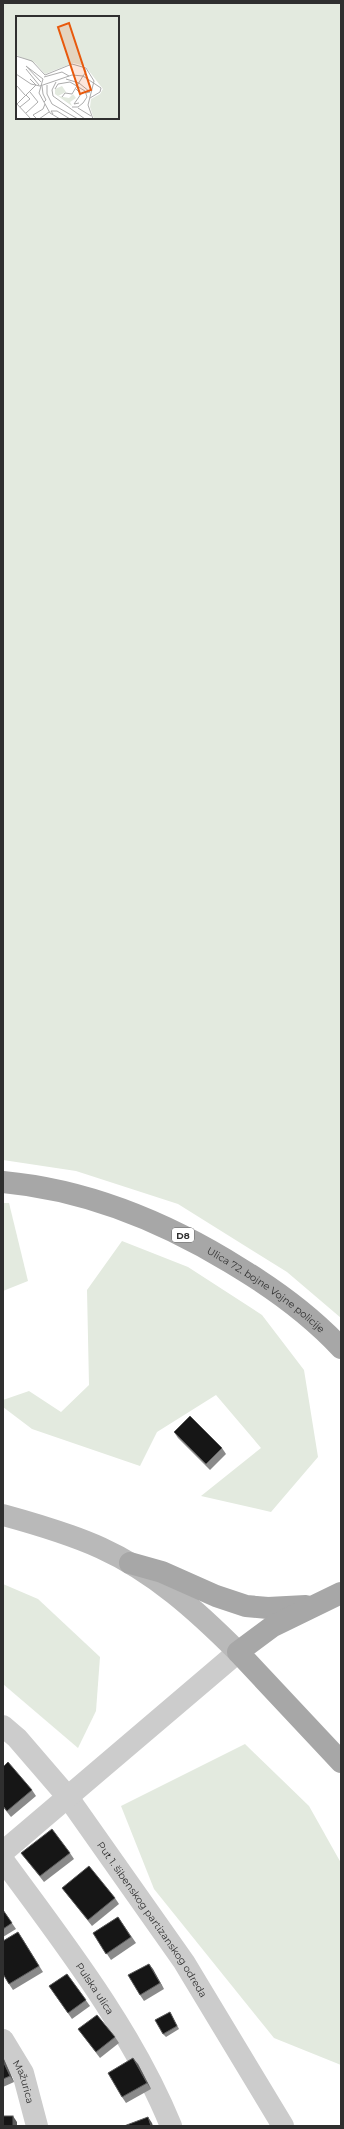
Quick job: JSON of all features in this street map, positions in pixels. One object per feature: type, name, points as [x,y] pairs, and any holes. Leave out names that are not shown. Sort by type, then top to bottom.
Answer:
[{"type":"main road","name":"Ulica 72. bojne Vojne policije","points":[[3,1182],[51,1189],[104,1203],[149,1219],[201,1244],[257,1279],[297,1307],[340,1351]]},
{"type":"main road","points":[[130,1563],[162,1572],[216,1596],[246,1606],[268,1608],[321,1604]]},
{"type":"main road","points":[[340,1761],[238,1652],[273,1626],[341,1593]]},
{"type":"street","points":[[3,1515],[67,1535],[100,1548],[130,1563],[169,1589],[198,1612],[238,1652],[3,1852]]},
{"type":"street","name":"Put 1. šibenskog partizanskog odreda","points":[[3,1726],[17,1738],[67,1796],[184,1962],[283,2126]]},
{"type":"street","name":"Pulska ulica","points":[[3,1860],[50,1925],[123,2032],[161,2101],[171,2126]]},
{"type":"street","name":"Mažurica","points":[[3,2040],[23,2073],[37,2126]]},
{"type":"shaded area","points":[[3,3],[341,3],[341,1318],[287,1272],[178,1204],[76,1171],[3,1160]]},
{"type":"shaded area","points":[[3,1203],[9,1203],[28,1281],[3,1291]]},
{"type":"shaded area","points":[[122,1241],[188,1267],[262,1315],[304,1370],[318,1457],[271,1512],[201,1496],[261,1448],[216,1395],[157,1432],[140,1466],[32,1429],[3,1407],[3,1400],[29,1391],[61,1412],[89,1385],[87,1290]]},
{"type":"shaded area","points":[[3,1584],[38,1599],[100,1657],[96,1711],[78,1748],[3,1684]]},
{"type":"shaded area","points":[[245,1744],[309,1806],[341,1863],[341,2065],[274,2038],[154,1889],[121,1806]]},
{"type":"building","points":[[190,1416],[222,1448],[206,1464],[174,1432]]},
{"type":"building","points":[[8,1762],[32,1790],[7,1811],[3,1806],[3,1767]]},
{"type":"building","points":[[52,1829],[70,1853],[40,1876],[21,1853]]},
{"type":"building","points":[[89,1866],[115,1898],[88,1920],[62,1888]]},
{"type":"building","points":[[3,1910],[12,1923],[3,1929]]},
{"type":"building","points":[[118,1917],[131,1937],[106,1954],[93,1933]]},
{"type":"building","points":[[18,1932],[39,1966],[9,1984],[3,1974],[3,1941]]},
{"type":"building","points":[[149,1964],[160,1983],[140,1995],[128,1975]]},
{"type":"building","points":[[67,1974],[86,2000],[68,2013],[49,1986]]},
{"type":"building","points":[[170,2012],[177,2026],[163,2034],[155,2020]]},
{"type":"building","points":[[97,2015],[115,2037],[96,2052],[78,2029]]},
{"type":"building","points":[[133,2058],[147,2083],[122,2097],[108,2073]]},
{"type":"building","points":[[3,2061],[10,2076],[3,2079]]},
{"type":"building","points":[[3,2116],[13,2116],[13,2126],[3,2126]]},
{"type":"building","points":[[148,2117],[151,2126],[124,2126]]}]
